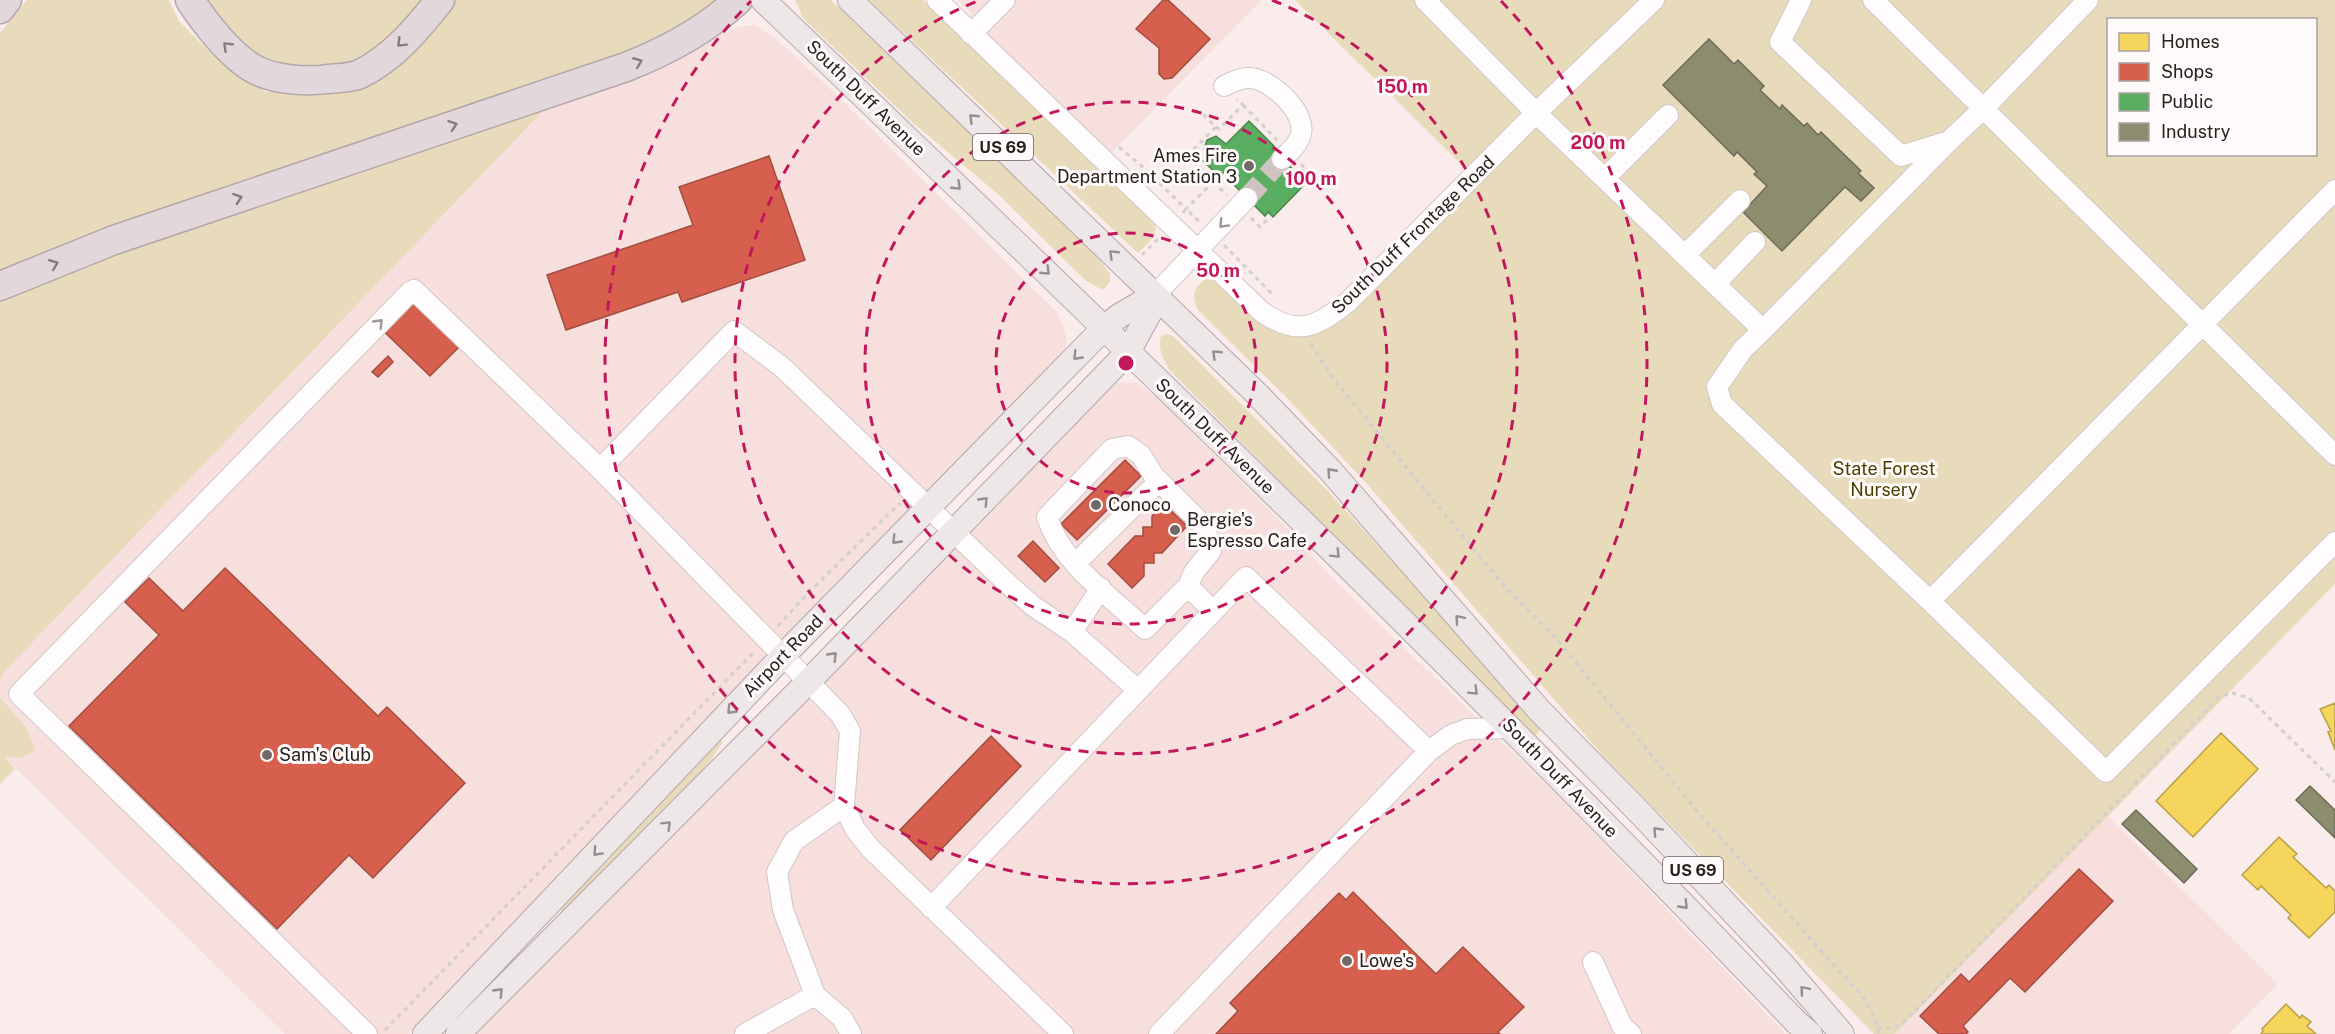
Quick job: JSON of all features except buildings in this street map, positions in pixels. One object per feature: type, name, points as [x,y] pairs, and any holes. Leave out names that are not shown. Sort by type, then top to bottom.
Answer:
[{"type":"highway","points":[[0,9],[7,0]]},
{"type":"highway","points":[[190,0],[209,28],[255,69],[283,78],[316,81],[358,75],[366,70],[392,53],[422,23],[440,0]]},
{"type":"highway","points":[[0,286],[114,240],[627,67],[680,42],[717,19],[738,0]]},
{"type":"main road","name":"South Duff Avenue","points":[[763,0],[1104,328],[1511,728],[1810,1034]]},
{"type":"main road","name":"South Duff Avenue","points":[[850,0],[1155,294],[1258,395],[1329,469],[1539,710],[1642,815],[1842,1034]]},
{"type":"main road","name":"Airport Road","points":[[425,1034],[782,657],[1104,328],[1155,294]]},
{"type":"main road","name":"Airport Road","points":[[468,1030],[1128,352],[1150,312],[1155,294]]},
{"type":"street","name":"South Duff Frontage Road","points":[[937,0],[1262,312],[1285,326],[1301,328],[1321,322],[1349,301],[1536,113],[1654,0]]},
{"type":"street","points":[[971,34],[1005,0]]},
{"type":"street","points":[[1425,0],[1536,113],[1763,330]]},
{"type":"street","points":[[1801,0],[1780,42],[1901,156],[1949,141]]},
{"type":"street","points":[[1873,0],[2335,455]]},
{"type":"street","points":[[2088,0],[1984,108],[1743,349],[1717,387],[1722,404],[2106,772],[2335,542]]},
{"type":"street","points":[[1224,86],[1237,79],[1256,79],[1281,94],[1300,117],[1302,123],[1301,137],[1286,156]]},
{"type":"street","points":[[1605,178],[1668,115]]},
{"type":"street","points":[[1930,601],[2335,190]]},
{"type":"street","name":"Airport Road","points":[[1155,294],[1247,198]]},
{"type":"street","points":[[1685,255],[1740,200]]},
{"type":"street","points":[[1715,284],[1755,242]]},
{"type":"street","points":[[376,1032],[19,694],[414,290],[600,469],[807,683],[840,714],[850,731],[844,806],[855,829],[870,848],[1063,1034]]},
{"type":"street","points":[[600,469],[735,331],[782,367],[1033,606],[1072,632],[1138,690]]},
{"type":"street","points":[[1128,446],[1134,450],[1141,455],[1159,481],[1205,527],[1211,551],[1194,572],[1188,586],[1145,628],[1076,564],[1051,531],[1047,517],[1112,449],[1128,446]]},
{"type":"street","points":[[1076,564],[1159,481]]},
{"type":"street","points":[[931,908],[1246,577],[1429,751]]},
{"type":"street","points":[[1188,586],[1213,611]]},
{"type":"street","points":[[1072,632],[1101,588]]},
{"type":"street","points":[[1159,1034],[1429,751],[1451,735],[1467,729],[1511,728]]},
{"type":"street","points":[[844,806],[794,841],[777,872],[783,910],[815,995],[842,1018],[851,1034]]},
{"type":"street","points":[[1593,962],[1622,1031]]},
{"type":"street","points":[[745,1034],[815,995]]},
{"type":"path","points":[[1224,86],[1286,156],[1306,169]]},
{"type":"path","points":[[1200,111],[1219,129],[1243,105]]},
{"type":"path","points":[[1182,214],[1213,182],[1193,162],[1191,154],[1216,127]]},
{"type":"path","points":[[1186,209],[1277,299]]},
{"type":"path","points":[[1143,255],[1164,232]]},
{"type":"path","points":[[1306,335],[1332,378],[1470,545],[1508,589],[1555,637],[1697,811],[1838,970],[1863,995],[1879,1034]]},
{"type":"path","points":[[784,619],[895,507]]},
{"type":"path","points":[[376,1032],[748,658]]},
{"type":"path","points":[[1877,1027],[1891,1028],[1902,1024],[2220,696],[2234,693],[2249,698],[2335,782]]},
{"type":"shaded area","points":[[957,0],[1262,0],[1111,153],[968,18],[972,14]]},
{"type":"shaded area","points":[[753,25],[772,36],[819,78],[1058,313],[1066,336],[1066,346],[1058,362],[409,1034],[285,1034],[0,753],[0,676],[543,111],[645,73],[693,51],[721,34],[739,27]]},
{"type":"shaded area","points":[[1120,382],[1137,383],[1156,396],[1288,529],[1333,579],[1565,803],[1786,1034],[472,1034],[1101,394]]},
{"type":"shaded area","points":[[2108,816],[2278,984],[2229,1034],[1895,1034]]},
{"type":"green space","points":[[27,0],[169,0],[179,21],[221,63],[266,92],[317,92],[441,19],[454,0],[718,0],[658,40],[0,273],[0,33]]},
{"type":"green space","points":[[204,0],[426,0],[376,50],[342,66],[304,72],[263,62],[228,34]]},
{"type":"green space","points":[[795,0],[831,0],[1096,255],[1110,274],[1110,282],[1103,290],[1086,281],[998,194],[913,123],[803,18]]},
{"type":"green space","points":[[869,0],[923,0],[1154,221],[1154,235],[1149,242],[1138,253]]},
{"type":"green space","name":"State Forest Nursery","points":[[1295,0],[2335,0],[2335,584],[1895,1034],[1874,1034],[1606,759],[1366,483],[1284,395],[1198,310],[1194,293],[1206,279],[1213,280],[1258,321],[1283,334],[1297,336],[1313,333],[1331,325],[1480,183]]},
{"type":"green space","points":[[543,111],[2,674],[0,681],[0,300],[66,272]]},
{"type":"green space","points":[[1166,334],[1173,336],[1324,487],[1435,608],[1541,730],[1535,736],[1170,371],[1160,345],[1161,336]]},
{"type":"green space","points":[[0,697],[26,728],[36,750],[20,758],[4,756],[15,769],[0,784]]},
{"type":"green space","points":[[719,739],[723,742],[696,781],[563,912],[559,908]]},
{"type":"tunnel","points":[[1247,198],[1282,159]]},
{"type":"place","name":"Ames Fire Department Station 3","points":[[1249,166]]},
{"type":"place","name":"Conoco","points":[[1096,505]]},
{"type":"place","name":"Bergie's Espresso Cafe","points":[[1175,530]]},
{"type":"place","name":"Sam's Club","points":[[267,755]]},
{"type":"place","name":"Lowe's","points":[[1347,961]]}]
